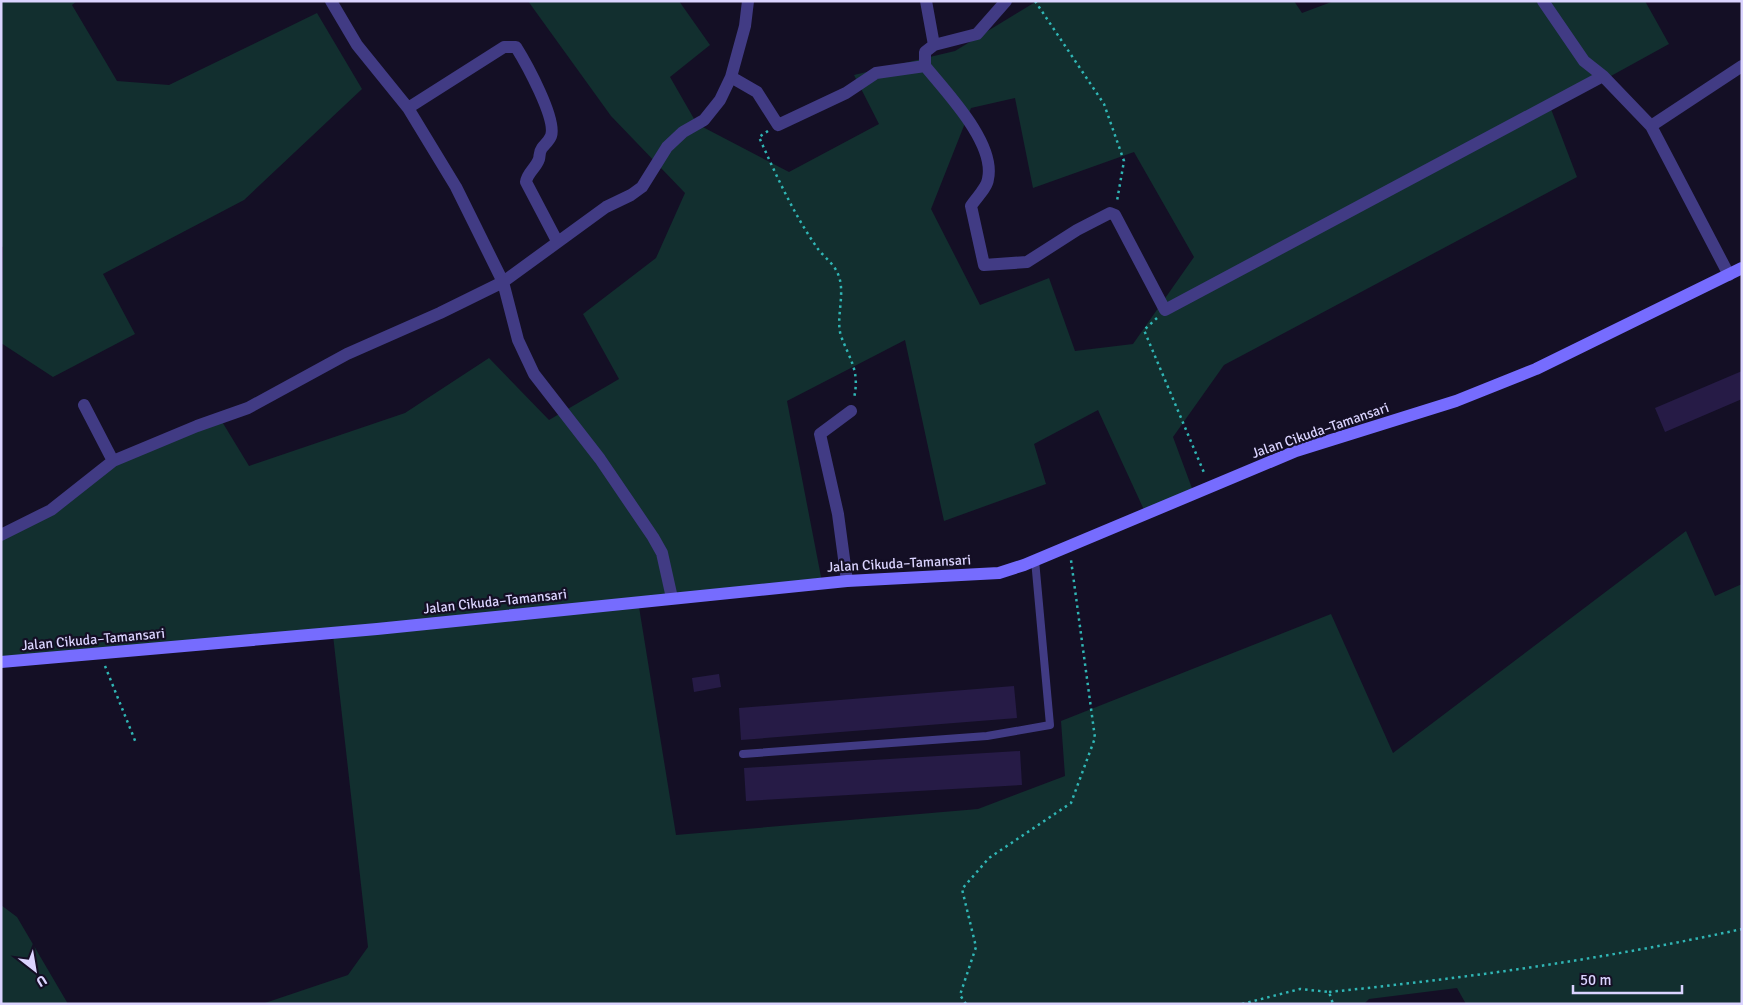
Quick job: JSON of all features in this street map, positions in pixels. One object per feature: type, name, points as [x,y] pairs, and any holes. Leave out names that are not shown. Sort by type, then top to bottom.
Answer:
[{"type":"street","points":[[331,1],[357,45],[408,108],[456,187],[503,282],[518,340],[534,374],[600,459],[653,537],[662,553],[672,598]]},
{"type":"street","points":[[1,536],[51,510],[91,476],[113,461],[197,426],[248,408],[347,354],[440,313],[503,282],[606,207],[631,195],[642,187],[666,147],[683,132],[704,120],[720,100],[731,77],[745,26],[748,1]]},
{"type":"street","points":[[926,1],[934,45]]},
{"type":"street","points":[[1006,1],[977,34],[934,45],[925,52],[925,66],[974,126],[987,159],[988,180],[971,206],[984,265],[1027,262],[1077,230],[1110,213],[1115,215],[1165,310],[1603,76]]},
{"type":"street","points":[[1543,1],[1578,53],[1651,126],[1728,275]]},
{"type":"street","points":[[408,108],[504,47],[516,47],[545,105],[552,130],[550,138],[540,151],[539,159],[526,178],[526,182],[557,241]]},
{"type":"street","points":[[731,77],[757,92],[778,125],[846,93],[876,73],[925,66]]},
{"type":"street","points":[[1651,126],[1742,66]]},
{"type":"street","name":"Jalan Cikuda–Tamansari","points":[[1,662],[377,629],[847,581],[999,573],[1035,560],[1296,451],[1456,401],[1536,369],[1742,268]]},
{"type":"street","points":[[84,404],[113,461]]},
{"type":"street","points":[[847,581],[838,514],[820,434],[851,411]]},
{"type":"lane","points":[[743,754],[987,736],[1050,725],[1035,560]]},
{"type":"path","points":[[1035,1],[1104,104],[1124,161],[1115,215]]},
{"type":"path","points":[[778,125],[759,137],[777,177],[818,248],[838,272],[841,300],[840,334],[850,355],[858,383],[851,411]]},
{"type":"path","points":[[1165,310],[1144,330],[1209,487]]},
{"type":"path","points":[[966,1004],[960,995],[976,946],[962,889],[989,858],[1071,803],[1095,738],[1068,545]]},
{"type":"path","points":[[100,654],[136,743]]},
{"type":"path","points":[[1242,1004],[1300,989],[1329,992],[1460,978],[1700,938],[1742,929]]},
{"type":"path","points":[[1329,992],[1333,1004]]},
{"type":"green space","points":[[1,1],[77,1],[72,5],[117,81],[169,85],[317,13],[362,89],[244,200],[103,274],[135,334],[53,377],[1,343],[3,247],[1,246]]},
{"type":"green space","points":[[528,1],[679,1],[710,45],[670,77],[697,124],[789,172],[879,124],[854,75],[955,51],[1037,1],[1294,1],[1302,13],[1334,1],[1645,1],[1669,44],[1551,109],[1577,177],[1224,365],[1173,437],[1193,491],[1145,512],[1098,410],[1034,444],[1046,484],[944,521],[905,340],[787,401],[822,582],[639,607],[676,835],[978,809],[1065,776],[1061,721],[1331,614],[1393,753],[1686,531],[1715,596],[1742,584],[1742,1004],[1466,1004],[1457,988],[1369,999],[1364,1004],[262,1004],[348,975],[368,947],[333,635],[1,663],[1,540],[145,446],[221,420],[249,466],[405,413],[489,358],[549,420],[619,379],[583,314],[656,258],[685,193],[611,116]],"holes":[[[1015,98],[1033,188],[1134,152],[1194,257],[1133,344],[1075,351],[1049,278],[980,305],[931,209],[971,108]]]},
{"type":"green space","points":[[1,905],[17,917],[68,1004],[1,1004]]},
{"type":"building","points":[[1742,371],[1742,399],[1665,432],[1655,408]]},
{"type":"building","points":[[719,674],[721,687],[694,692],[692,678]]},
{"type":"building","points":[[1014,686],[1017,718],[741,740],[739,708]]},
{"type":"building","points":[[1020,751],[1022,785],[746,801],[744,768]]}]
